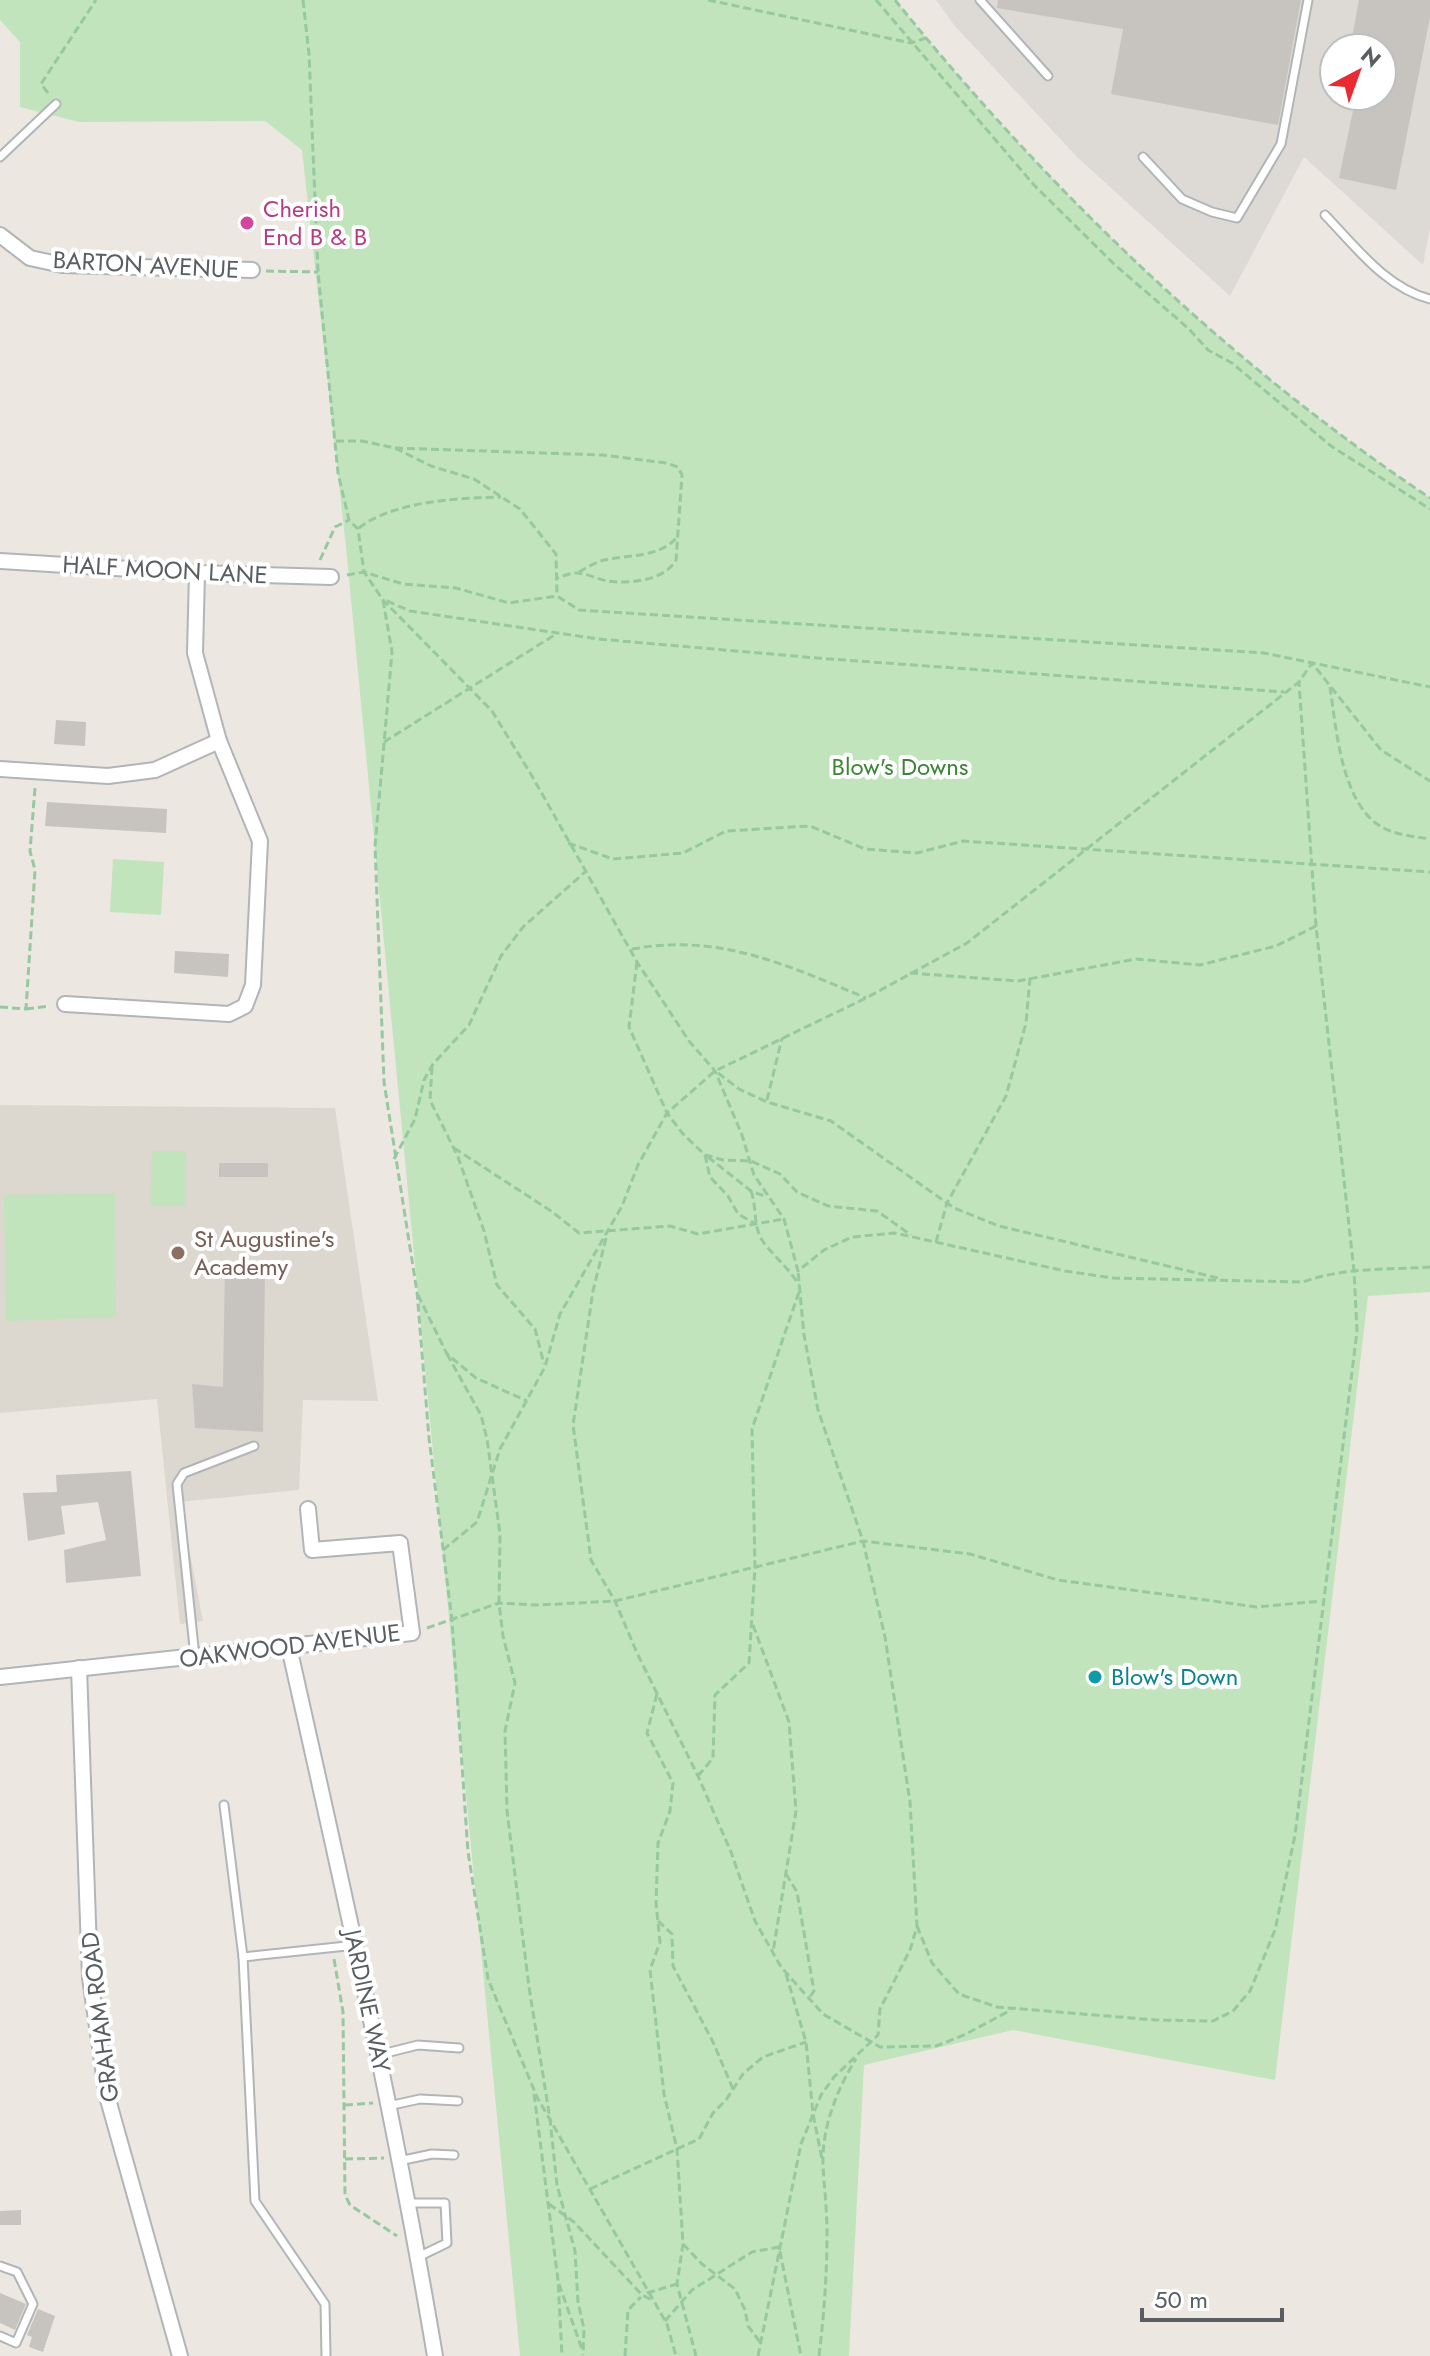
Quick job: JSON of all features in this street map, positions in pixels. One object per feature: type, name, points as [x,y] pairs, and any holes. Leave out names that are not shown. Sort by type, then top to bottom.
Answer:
[{"type":"street","name":"BARTON AVENUE","points":[[0,235],[30,258],[62,265],[255,270]]},
{"type":"street","name":"HALF MOON LANE","points":[[0,561],[325,577]]},
{"type":"street","points":[[65,1004],[229,1014],[245,1006],[253,985],[260,841],[219,741],[195,653],[197,573]]},
{"type":"street","points":[[0,769],[108,776],[155,770],[219,741]]},
{"type":"street","name":"OAKWOOD AVENUE","points":[[0,1677],[412,1633],[400,1543],[312,1550],[308,1509]]},
{"type":"street","name":"JARDINE WAY","points":[[289,1647],[356,1945],[378,2055],[382,2104],[393,2160],[418,2253],[435,2356]]},
{"type":"street","name":"GRAHAM ROAD","points":[[79,1668],[90,1978],[107,2096],[180,2356]]},
{"type":"lane","points":[[980,0],[1048,76]]},
{"type":"lane","points":[[1143,157],[1182,199],[1212,212],[1237,218],[1281,144],[1308,0]]},
{"type":"lane","points":[[0,157],[56,104]]},
{"type":"lane","points":[[1325,215],[1358,251],[1408,293],[1430,299]]},
{"type":"lane","points":[[196,1658],[177,1484],[184,1473],[254,1446]]},
{"type":"lane","points":[[224,1805],[243,1957],[255,2201],[325,2304],[326,2356]]},
{"type":"lane","points":[[243,1957],[356,1945]]},
{"type":"lane","points":[[378,2055],[418,2045],[459,2048]]},
{"type":"lane","points":[[382,2104],[420,2099],[458,2101]]},
{"type":"lane","points":[[393,2160],[432,2154],[454,2155]]},
{"type":"lane","points":[[407,2203],[445,2203],[447,2243],[418,2253]]},
{"type":"lane","points":[[0,2266],[17,2272],[33,2304],[16,2343],[0,2336]]},
{"type":"path","points":[[56,104],[41,84],[96,0]]},
{"type":"path","points":[[303,0],[309,54],[318,272],[338,473],[349,520],[358,529],[364,572],[383,600],[492,711],[637,962],[689,1041],[715,1071],[739,1089],[767,1102],[831,1121],[947,1203],[999,1226],[1227,1280]]},
{"type":"path","points":[[708,0],[911,43],[926,38]]},
{"type":"path","points":[[876,0],[1034,185],[1114,264],[1189,329],[1208,350],[1232,363],[1331,446],[1430,509]]},
{"type":"path","points":[[895,0],[994,117],[1087,214],[1185,307],[1324,423],[1430,498]]},
{"type":"path","points":[[255,270],[318,272]]},
{"type":"path","points":[[336,441],[362,441],[395,448],[602,455],[678,467],[682,475],[676,560],[672,569],[659,576],[633,581],[609,581],[577,573]]},
{"type":"path","points":[[395,448],[431,466],[474,479],[520,509],[556,554],[557,596]]},
{"type":"path","points":[[358,529],[369,520],[439,499],[501,497]]},
{"type":"path","points":[[325,577],[321,557],[335,527],[349,520]]},
{"type":"path","points":[[557,578],[577,573],[600,561],[635,556],[671,545],[678,536]]},
{"type":"path","points":[[364,572],[403,584],[456,588],[509,603],[557,596],[579,610],[1264,653],[1430,687]]},
{"type":"path","points":[[383,600],[410,611],[556,634],[801,657],[1284,692]]},
{"type":"path","points":[[383,600],[392,652],[375,846],[384,1082],[417,1292],[429,1438],[452,1620],[468,1852],[488,1979],[533,2087],[665,2321],[676,2356]]},
{"type":"path","points":[[384,742],[556,634]]},
{"type":"path","points":[[443,1550],[477,1522],[500,1449],[545,1367],[560,1314],[609,1231],[642,1157],[667,1113],[715,1071],[866,998],[967,943],[1299,682],[1312,663]]},
{"type":"path","points":[[1312,663],[1381,750],[1430,781]]},
{"type":"path","points":[[715,1071],[760,1187],[784,1219],[798,1271],[804,1335],[818,1410],[863,1541],[885,1637],[910,1802],[917,1926],[932,1963],[959,1994],[997,2007],[1156,2020],[1213,2021],[1233,2011],[1250,1991],[1275,1930],[1295,1835],[1357,1331],[1354,1271],[1316,926],[1299,682]]},
{"type":"path","points":[[1330,685],[1340,753],[1366,813],[1378,825],[1394,833],[1430,839]]},
{"type":"path","points":[[26,1009],[35,870],[30,851],[36,771]]},
{"type":"path","points":[[568,843],[613,859],[683,853],[726,831],[810,826],[865,849],[917,853],[963,841],[1430,872]]},
{"type":"path","points":[[394,1159],[415,1119],[424,1080],[433,1064],[469,1025],[501,956],[523,927],[585,872]]},
{"type":"path","points":[[910,973],[1018,981],[1136,959],[1200,965],[1276,946],[1316,926]]},
{"type":"path","points":[[630,949],[663,943],[734,948],[866,998]]},
{"type":"path","points":[[637,962],[629,1027],[667,1113],[705,1155],[751,1191],[770,1198]]},
{"type":"path","points":[[936,1242],[947,1203],[1006,1096],[1026,1023],[1030,978]]},
{"type":"path","points":[[0,1007],[26,1009],[65,1004]]},
{"type":"path","points":[[767,1102],[782,1038]]},
{"type":"path","points":[[433,1064],[430,1100],[454,1148],[484,1231],[497,1285],[535,1329],[545,1367]]},
{"type":"path","points":[[454,1148],[551,1211],[579,1233],[670,1226],[698,1234],[784,1219]]},
{"type":"path","points":[[705,1155],[723,1160],[751,1161],[780,1174],[797,1192],[828,1206],[877,1211],[915,1238]]},
{"type":"path","points":[[705,1155],[710,1177],[728,1196],[738,1214],[757,1224]]},
{"type":"path","points":[[698,1776],[713,1758],[715,1695],[749,1663],[755,1567],[752,1429],[800,1287],[761,1239],[757,1205],[751,1191]]},
{"type":"path","points":[[609,1231],[598,1261],[573,1425],[591,1560],[615,1601],[698,1776],[731,1852],[755,1921],[786,1972],[823,2014],[880,2047],[936,2046],[1013,2009]]},
{"type":"path","points":[[798,1271],[824,1250],[852,1237],[895,1233],[1050,1268],[1113,1278],[1303,1282],[1323,1274],[1363,1269],[1430,1267]]},
{"type":"path","points":[[417,1292],[481,1415],[491,1475],[500,1534],[499,1603],[503,1636],[515,1683],[505,1731],[507,1811],[557,2185],[575,2251],[578,2302],[584,2329],[583,2355]]},
{"type":"path","points":[[447,1354],[476,1378],[527,1401]]},
{"type":"path","points":[[412,1633],[499,1603],[538,1605],[615,1601],[863,1541],[970,1554],[1058,1580],[1257,1607],[1323,1601]]},
{"type":"path","points":[[752,1621],[789,1722],[796,1811],[773,1952]]},
{"type":"path","points":[[657,1694],[647,1733],[673,1783],[670,1811],[658,1843],[660,1942],[650,1970],[664,2094],[677,2149],[683,2244],[677,2284],[696,2356]]},
{"type":"path","points":[[786,1874],[797,1892],[804,1924],[814,1991],[809,1998]]},
{"type":"path","points":[[658,1921],[672,1934],[673,1966],[713,2042],[733,2090]]},
{"type":"path","points":[[758,2356],[801,2144],[821,2095],[834,2077],[878,2035],[880,2009],[910,1950],[917,1926]]},
{"type":"path","points":[[332,1948],[343,2012],[345,2195],[350,2205],[418,2253]]},
{"type":"path","points":[[786,1972],[806,2042],[813,2114],[823,2162],[827,2232],[825,2301],[819,2356]]},
{"type":"path","points":[[590,2189],[699,2139],[713,2113],[743,2074],[763,2057],[806,2042]]},
{"type":"path","points":[[823,2162],[827,2128],[837,2094],[858,2055]]},
{"type":"path","points":[[533,2087],[558,2280],[562,2356]]},
{"type":"path","points":[[344,2105],[382,2104]]},
{"type":"path","points":[[345,2159],[393,2160]]},
{"type":"path","points":[[549,2204],[565,2216],[642,2295],[654,2301]]},
{"type":"path","points":[[683,2244],[702,2264],[735,2289],[745,2310],[748,2326],[760,2342]]},
{"type":"path","points":[[665,2321],[692,2290],[752,2252],[779,2247]]},
{"type":"path","points":[[779,2247],[801,2356]]},
{"type":"path","points":[[558,2280],[583,2355]]},
{"type":"path","points":[[625,2356],[628,2310],[642,2295],[677,2284]]},
{"type":"shaded area","points":[[936,0],[1430,0],[1430,228],[1423,265],[1304,157],[1230,296],[1077,157],[954,25]]},
{"type":"shaded area","name":"St Augustine's Academy","points":[[0,1105],[335,1108],[378,1401],[303,1400],[299,1490],[180,1502],[203,1621],[180,1624],[157,1399],[0,1413]]},
{"type":"green space","name":"Blow's Downs","points":[[0,0],[895,0],[1015,139],[1144,270],[1283,390],[1355,446],[1430,498],[1430,1292],[1368,1296],[1275,2080],[1013,2030],[864,2065],[849,2356],[520,2356],[346,547],[302,150],[265,121],[79,122],[20,107],[20,42],[0,20]]},
{"type":"green space","points":[[113,859],[164,862],[161,915],[110,912]]},
{"type":"green space","points":[[152,1151],[186,1151],[185,1206],[150,1205]]},
{"type":"green space","points":[[115,1193],[116,1317],[6,1321],[4,1195]]},
{"type":"building","points":[[998,0],[1301,0],[1278,125],[1111,94],[1123,29],[997,8]]},
{"type":"building","points":[[1359,0],[1430,0],[1430,17],[1396,190],[1339,178],[1353,112],[1398,112],[1398,32],[1353,32]]},
{"type":"building","points":[[56,720],[86,722],[85,746],[54,744]]},
{"type":"building","points":[[47,802],[167,809],[166,833],[45,826]]},
{"type":"building","points":[[175,951],[229,954],[228,977],[174,973]]},
{"type":"building","points":[[219,1163],[268,1163],[268,1177],[219,1177]]},
{"type":"building","points":[[225,1264],[265,1266],[263,1432],[195,1428],[192,1384],[223,1387]]},
{"type":"building","points":[[131,1471],[141,1576],[66,1583],[64,1550],[106,1540],[98,1502],[61,1506],[65,1534],[28,1541],[23,1493],[57,1492],[56,1475]]},
{"type":"building","points":[[21,2210],[21,2225],[0,2225],[0,2211]]},
{"type":"building","points":[[0,2293],[26,2304],[15,2330],[0,2323]]},
{"type":"building","points":[[38,2309],[55,2316],[43,2352],[29,2347],[32,2337],[27,2335]]},
{"type":"place","name":"Cherish End B & B","points":[[247,223]]},
{"type":"place","name":"St Augustine's Academy","points":[[178,1253]]},
{"type":"place","name":"Blow's Down","points":[[1095,1677]]}]
